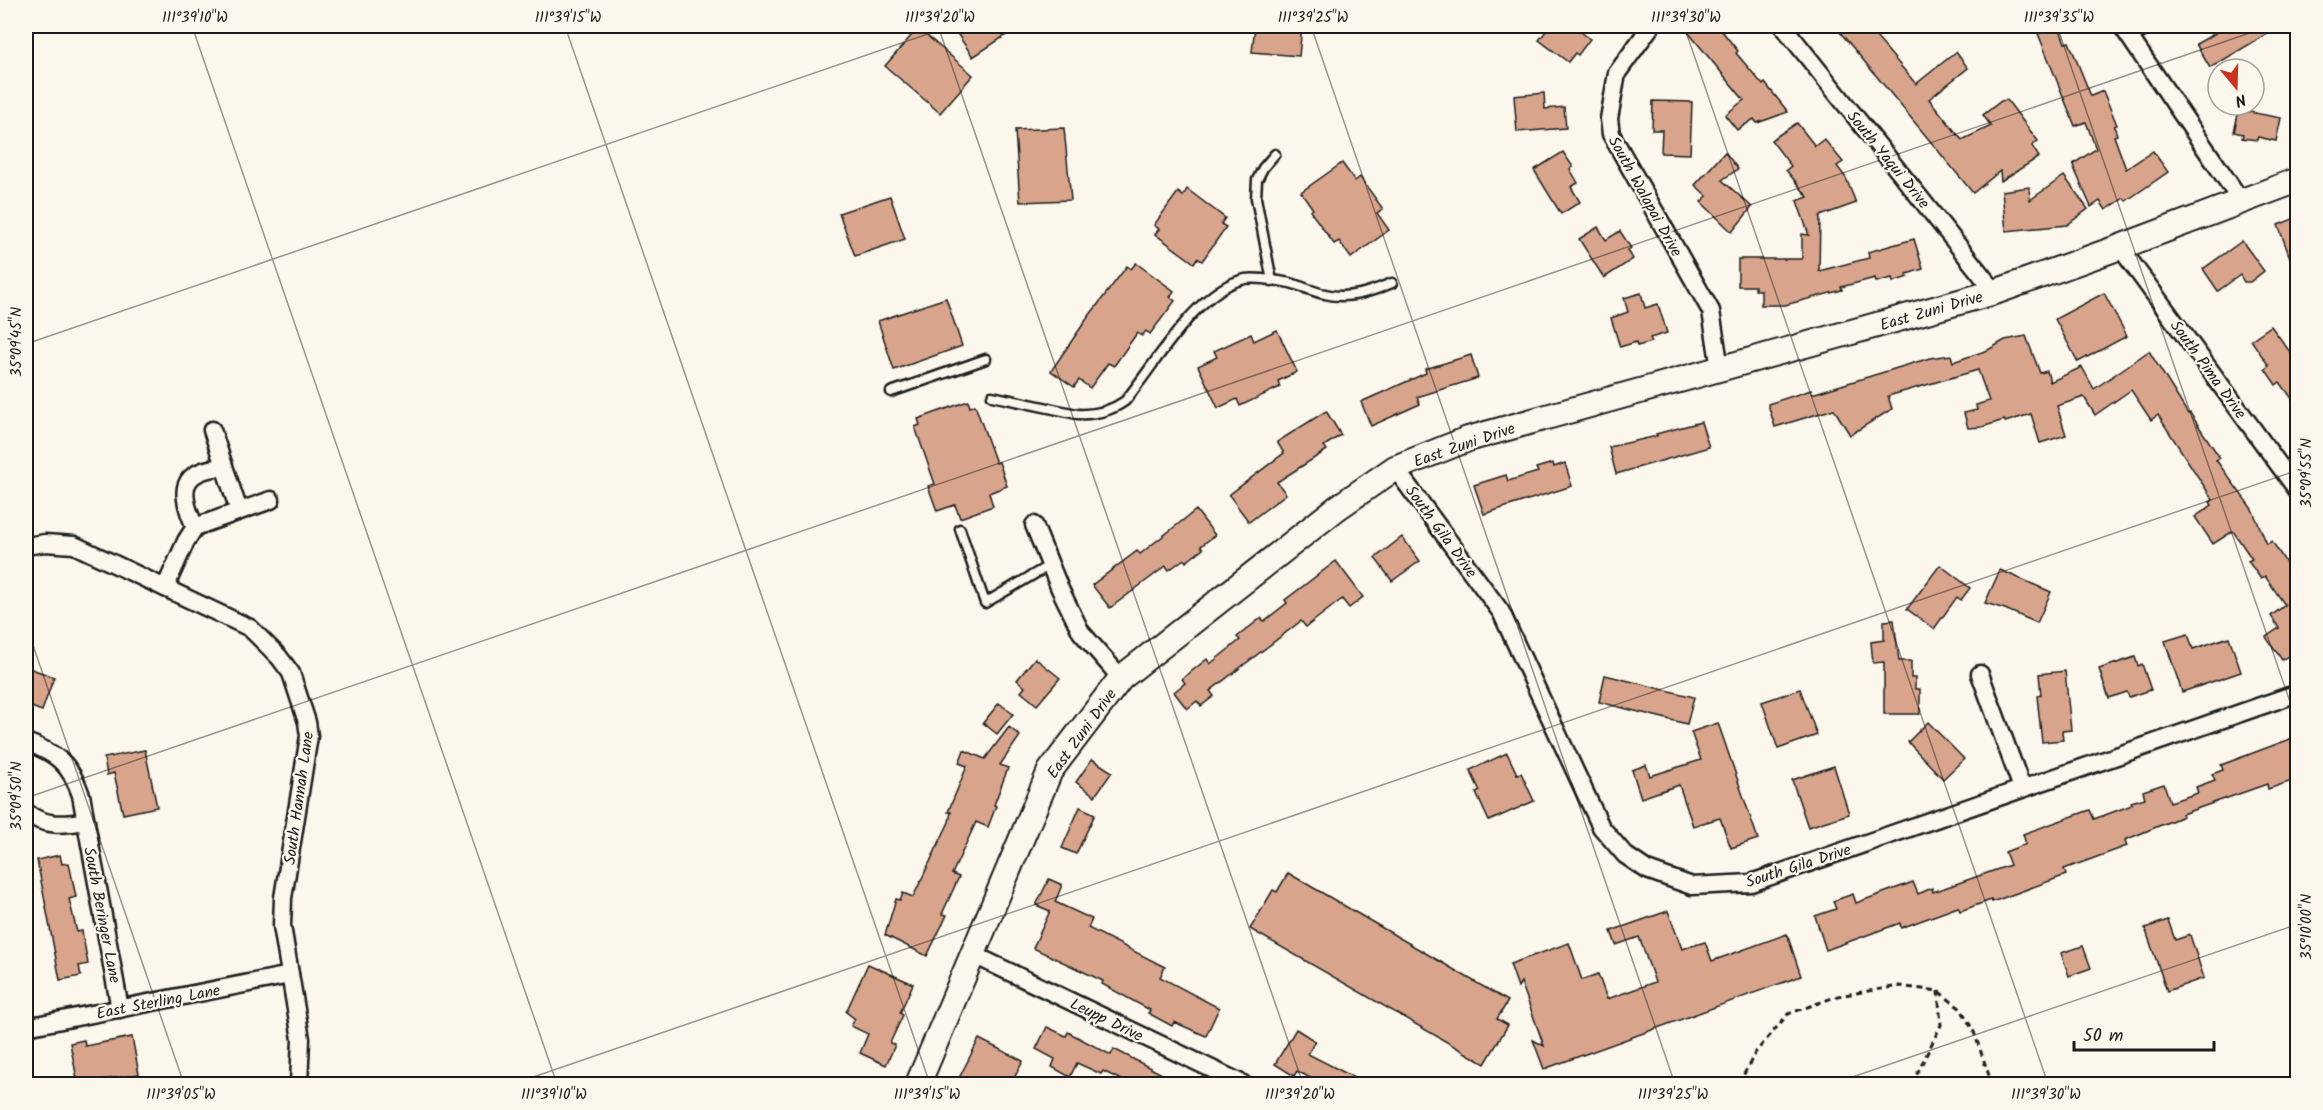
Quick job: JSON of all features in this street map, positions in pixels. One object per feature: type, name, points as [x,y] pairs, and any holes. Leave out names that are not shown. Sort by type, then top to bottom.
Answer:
[{"type":"street","name":"South Walapai Drive","points":[[1651,26],[1617,73],[1609,119],[1611,134],[1711,311],[1720,369]]},
{"type":"street","name":"South Yaqui Drive","points":[[1783,26],[1995,292]]},
{"type":"street","points":[[2146,26],[2125,30],[2241,201]]},
{"type":"street","name":"East Zuni Drive","points":[[918,1084],[1050,771],[1121,678],[1337,508],[1395,468],[1468,439],[1995,292],[2298,180]]},
{"type":"street","name":"South Pima Drive","points":[[2120,247],[2298,491]]},
{"type":"street","points":[[212,430],[239,511]]},
{"type":"street","points":[[195,527],[184,499],[186,484],[203,471],[224,467]]},
{"type":"street","name":"South Gila Drive","points":[[1395,468],[1501,612],[1601,827],[1625,855],[1647,870],[1692,886],[1751,883],[2298,693]]},
{"type":"street","points":[[165,588],[189,533],[195,527],[271,500]]},
{"type":"street","points":[[1034,525],[1082,632],[1121,678]]},
{"type":"street","name":"South Hannah Lane","points":[[26,546],[45,543],[74,545],[250,628],[279,657],[291,673],[298,690],[309,736],[283,898],[282,926],[301,1039],[299,1084]]},
{"type":"street","points":[[1980,675],[2022,788]]},
{"type":"street","name":"South Beringer Lane","points":[[26,742],[47,750],[61,759],[69,769],[81,795],[120,1009]]},
{"type":"street","points":[[26,812],[45,823],[57,825],[86,821]]},
{"type":"street","name":"Leupp Drive","points":[[972,954],[1243,1084]]},
{"type":"street","name":"East Sterling Lane","points":[[26,1028],[290,975]]},
{"type":"lane","points":[[1272,281],[1256,198],[1257,180],[1263,168],[1275,154]]},
{"type":"lane","points":[[992,396],[1089,415],[1115,408],[1138,385],[1194,312],[1215,293],[1247,279],[1289,283],[1326,295],[1351,296],[1392,283]]},
{"type":"lane","points":[[891,392],[986,359]]},
{"type":"lane","points":[[960,529],[985,603],[1050,565]]},
{"type":"path","points":[[1739,1084],[1755,1053],[1788,1014],[1838,996],[1899,986],[1938,991],[1961,1009],[1974,1032],[1992,1084]]},
{"type":"path","points":[[1912,1084],[1941,1025],[1938,991]]},
{"type":"building","points":[[952,26],[1020,26],[973,57]]},
{"type":"building","points":[[1255,26],[1302,26],[1299,56],[1252,52]]},
{"type":"building","points":[[1550,26],[1573,26],[1590,39],[1578,55],[1575,53],[1568,62],[1539,40]]},
{"type":"building","points":[[1683,26],[1718,26],[1738,51],[1736,53],[1763,85],[1765,83],[1788,112],[1757,123],[1754,119],[1737,130],[1725,115],[1744,100]]},
{"type":"building","points":[[1835,26],[1867,26],[1916,84],[1956,52],[1968,68],[1929,99],[1962,140],[1991,126],[1983,115],[2001,101],[2007,100],[2038,141],[2032,146],[2039,157],[2001,181],[2000,171],[1973,193]]},
{"type":"building","points":[[2035,26],[2059,26],[2065,43],[2069,42],[2091,96],[2103,91],[2117,125],[2114,126],[2117,135],[2114,136],[2126,169],[2153,151],[2168,172],[2126,201],[2124,198],[2106,210],[2100,201],[2091,207],[2073,164],[2096,149],[2086,122],[2075,126]]},
{"type":"building","points":[[2228,26],[2280,26],[2228,57],[2206,57],[2206,61],[2196,44]]},
{"type":"building","points":[[918,28],[973,75],[940,113],[885,66]]},
{"type":"building","points":[[1544,93],[1545,109],[1564,107],[1566,128],[1517,132],[1514,96]]},
{"type":"building","points":[[1653,101],[1692,102],[1690,154],[1661,153],[1662,130],[1652,130]]},
{"type":"building","points":[[2266,115],[2281,118],[2276,141],[2258,137],[2257,140],[2242,138],[2243,134],[2234,132],[2237,117],[2266,117]]},
{"type":"building","points":[[1797,123],[1815,146],[1824,139],[1843,162],[1837,166],[1846,178],[1856,203],[1820,216],[1819,271],[1869,258],[1868,252],[1914,239],[1923,269],[1893,282],[1892,278],[1876,282],[1875,278],[1841,287],[1842,290],[1785,305],[1761,305],[1761,290],[1755,290],[1755,286],[1738,286],[1738,259],[1802,259],[1802,234],[1809,235],[1797,201],[1808,197],[1786,170],[1791,166],[1771,140]]},
{"type":"building","points":[[1064,128],[1071,200],[1020,202],[1015,130]]},
{"type":"building","points":[[1563,152],[1573,167],[1570,169],[1578,183],[1571,187],[1580,202],[1561,214],[1534,170]]},
{"type":"building","points":[[1725,152],[1738,169],[1722,180],[1752,207],[1732,232],[1701,202],[1707,196],[1695,185]]},
{"type":"building","points":[[1342,163],[1355,181],[1360,177],[1383,209],[1377,213],[1389,230],[1351,258],[1339,241],[1334,244],[1310,211],[1313,209],[1301,192]]},
{"type":"building","points":[[2064,176],[2088,209],[2067,225],[2006,231],[2002,191],[2029,187],[2030,200]]},
{"type":"building","points":[[1187,189],[1225,218],[1221,224],[1226,227],[1202,261],[1197,258],[1194,263],[1155,234],[1159,229],[1154,225],[1178,192],[1183,196]]},
{"type":"building","points":[[890,196],[905,239],[855,256],[839,213]]},
{"type":"building","points":[[2298,217],[2298,273],[2296,274],[2278,225]]},
{"type":"building","points":[[1598,227],[1606,240],[1620,231],[1631,248],[1628,250],[1633,259],[1604,278],[1579,239]]},
{"type":"building","points":[[2242,241],[2264,271],[2250,282],[2244,282],[2240,275],[2218,291],[2203,269]]},
{"type":"building","points":[[1136,263],[1174,291],[1170,297],[1175,301],[1150,334],[1146,331],[1142,336],[1137,333],[1114,366],[1108,363],[1090,388],[1079,380],[1074,387],[1051,371],[1127,266],[1131,269]]},
{"type":"building","points":[[1641,293],[1645,308],[1658,304],[1667,333],[1650,338],[1652,342],[1637,346],[1636,342],[1620,347],[1611,318],[1628,312],[1624,298]]},
{"type":"building","points":[[2104,293],[2127,336],[2078,362],[2055,319]]},
{"type":"building","points":[[946,298],[962,346],[894,370],[878,321]]},
{"type":"building","points":[[2271,326],[2290,352],[2298,346],[2298,407],[2280,382],[2276,385],[2265,369],[2269,366],[2251,340]]},
{"type":"building","points":[[1277,330],[1297,372],[1278,381],[1280,387],[1240,406],[1237,399],[1218,408],[1198,366],[1217,357],[1214,351],[1251,334],[1254,341]]},
{"type":"building","points":[[2026,336],[2040,373],[2047,371],[2050,382],[2082,367],[2094,389],[2149,351],[2188,414],[2190,413],[2220,458],[2216,460],[2252,509],[2267,544],[2272,541],[2298,582],[2298,649],[2282,660],[2266,637],[2279,628],[2271,616],[2285,605],[2265,576],[2261,579],[2248,561],[2252,559],[2233,531],[2213,544],[2195,517],[2212,505],[2210,502],[2213,500],[2158,415],[2151,420],[2131,390],[2095,415],[2084,397],[2057,406],[2066,435],[2040,443],[2031,414],[2005,422],[2004,420],[1982,427],[1968,428],[1964,413],[1977,410],[1976,405],[1989,401],[1978,370],[1888,396],[1892,409],[1850,435],[1834,409],[1775,427],[1768,404],[1811,390],[1812,394],[1930,358],[1951,355],[1953,362],[1988,350],[2005,340]]},
{"type":"building","points":[[1471,355],[1478,378],[1417,397],[1420,404],[1371,426],[1361,402],[1426,373],[1425,369]]},
{"type":"building","points":[[968,401],[970,407],[975,405],[1007,486],[989,493],[993,506],[960,518],[955,505],[937,511],[928,486],[935,484],[915,427],[920,425],[918,419]]},
{"type":"building","points":[[1326,411],[1341,435],[1324,446],[1327,450],[1277,482],[1286,494],[1249,522],[1229,495],[1284,453],[1277,442]]},
{"type":"building","points":[[1701,422],[1709,447],[1616,474],[1609,447],[1657,436],[1656,434]]},
{"type":"building","points":[[1553,463],[1554,467],[1565,463],[1572,486],[1484,514],[1474,485],[1506,475],[1508,481],[1538,472],[1536,468]]},
{"type":"building","points":[[1196,510],[1215,535],[1201,546],[1203,549],[1186,562],[1184,559],[1169,570],[1166,566],[1110,608],[1092,585],[1137,551],[1140,554]]},
{"type":"building","points":[[1402,537],[1420,561],[1392,581],[1375,558]]},
{"type":"building","points":[[1336,561],[1363,597],[1349,608],[1342,599],[1306,627],[1301,621],[1210,691],[1214,696],[1201,706],[1197,701],[1187,709],[1174,692],[1185,683],[1182,679],[1207,659],[1210,664],[1240,640],[1237,637],[1261,618],[1264,621],[1287,603],[1285,600]]},
{"type":"building","points":[[1940,565],[1970,588],[1961,600],[1957,597],[1934,629],[1907,609]]},
{"type":"building","points":[[2000,570],[2051,592],[2037,623],[1985,603]]},
{"type":"building","points":[[1894,620],[1899,661],[1911,661],[1911,678],[1915,678],[1915,689],[1920,689],[1920,714],[1884,714],[1884,662],[1873,663],[1871,642],[1884,640],[1884,621]]},
{"type":"building","points":[[2188,634],[2193,649],[2229,637],[2241,672],[2182,692],[2165,641]]},
{"type":"building","points":[[2135,657],[2138,666],[2142,664],[2151,690],[2129,697],[2127,692],[2109,698],[2099,669]]},
{"type":"building","points":[[1035,658],[1060,678],[1037,705],[1021,692],[1025,687],[1017,680]]},
{"type":"building","points":[[26,667],[54,677],[42,711],[26,705]]},
{"type":"building","points":[[2065,671],[2071,730],[2062,731],[2063,740],[2042,742],[2037,696],[2041,695],[2039,674]]},
{"type":"building","points":[[1605,675],[1694,697],[1687,724],[1599,702]]},
{"type":"building","points":[[1800,689],[1817,735],[1778,749],[1762,702]]},
{"type":"building","points":[[999,703],[1013,714],[997,734],[983,723]]},
{"type":"building","points":[[1928,722],[1964,759],[1943,779],[1908,742]]},
{"type":"building","points":[[1718,723],[1758,839],[1731,848],[1720,818],[1693,826],[1679,785],[1641,798],[1632,770],[1646,765],[1650,776],[1701,760],[1691,732]]},
{"type":"building","points":[[1009,727],[1020,736],[1000,765],[1008,768],[994,805],[996,806],[988,827],[976,822],[952,874],[959,877],[942,914],[947,915],[927,956],[885,935],[896,899],[900,900],[903,893],[913,897],[949,822],[951,812],[948,812],[967,766],[959,763],[964,750],[985,759]]},
{"type":"building","points":[[2293,738],[2298,750],[2298,779],[2268,789],[2267,784],[2182,814],[2183,816],[2125,840],[2127,846],[2064,869],[2066,875],[1992,902],[1991,900],[1960,911],[1958,907],[1901,928],[1900,923],[1826,950],[1815,916],[1836,909],[1833,901],[1853,894],[1856,903],[1913,882],[1918,894],[1932,888],[1933,892],[2010,865],[2005,852],[2026,844],[2023,834],[2090,810],[2094,819],[2132,805],[2131,802],[2145,798],[2143,791],[2164,784],[2170,802],[2198,793],[2196,787],[2215,780],[2212,774],[2223,770],[2221,765]]},
{"type":"building","points":[[145,750],[157,807],[123,814],[114,773],[107,775],[104,758]]},
{"type":"building","points":[[1507,753],[1517,774],[1521,773],[1534,801],[1489,821],[1476,793],[1480,791],[1470,770]]},
{"type":"building","points":[[1092,759],[1112,772],[1095,796],[1076,782]]},
{"type":"building","points":[[1834,766],[1849,814],[1808,827],[1792,780]]},
{"type":"building","points":[[1080,807],[1095,814],[1076,854],[1062,848]]},
{"type":"building","points":[[60,855],[62,864],[69,863],[76,897],[69,899],[77,932],[82,931],[88,964],[79,966],[81,976],[60,980],[37,860]]},
{"type":"building","points":[[1288,873],[1508,1001],[1497,1019],[1508,1025],[1485,1064],[1250,929],[1273,890],[1277,892]]},
{"type":"building","points":[[1049,879],[1062,885],[1055,902],[1092,919],[1088,928],[1165,967],[1160,977],[1219,1008],[1206,1036],[1174,1022],[1172,1026],[1148,1013],[1150,1010],[1102,984],[1103,981],[1033,948],[1050,911],[1036,905]]},
{"type":"building","points":[[1668,911],[1682,949],[1705,942],[1712,961],[1787,934],[1801,976],[1544,1069],[1533,1040],[1544,1046],[1521,982],[1518,987],[1510,964],[1569,943],[1582,980],[1598,974],[1607,999],[1610,998],[1655,982],[1639,937],[1616,945],[1611,931]]},
{"type":"building","points":[[2168,920],[2175,940],[2190,935],[2204,978],[2167,991],[2145,928]]},
{"type":"building","points":[[2083,946],[2091,968],[2069,976],[2061,953]]},
{"type":"building","points":[[868,964],[913,984],[900,1013],[903,1015],[890,1043],[895,1045],[886,1065],[860,1053],[868,1034],[851,1026],[855,1019],[846,1012]]},
{"type":"building","points":[[1047,1027],[1066,1036],[1068,1032],[1111,1055],[1114,1049],[1181,1084],[1129,1084],[1103,1071],[1101,1074],[1077,1063],[1070,1077],[1052,1067],[1055,1059],[1036,1049]]},
{"type":"building","points":[[1296,1029],[1315,1041],[1308,1054],[1367,1084],[1322,1084],[1297,1071],[1294,1076],[1275,1064]]},
{"type":"building","points":[[132,1037],[139,1074],[78,1084],[70,1043],[84,1040],[85,1046]]},
{"type":"building","points":[[979,1039],[1023,1061],[1011,1084],[956,1084]]}]
